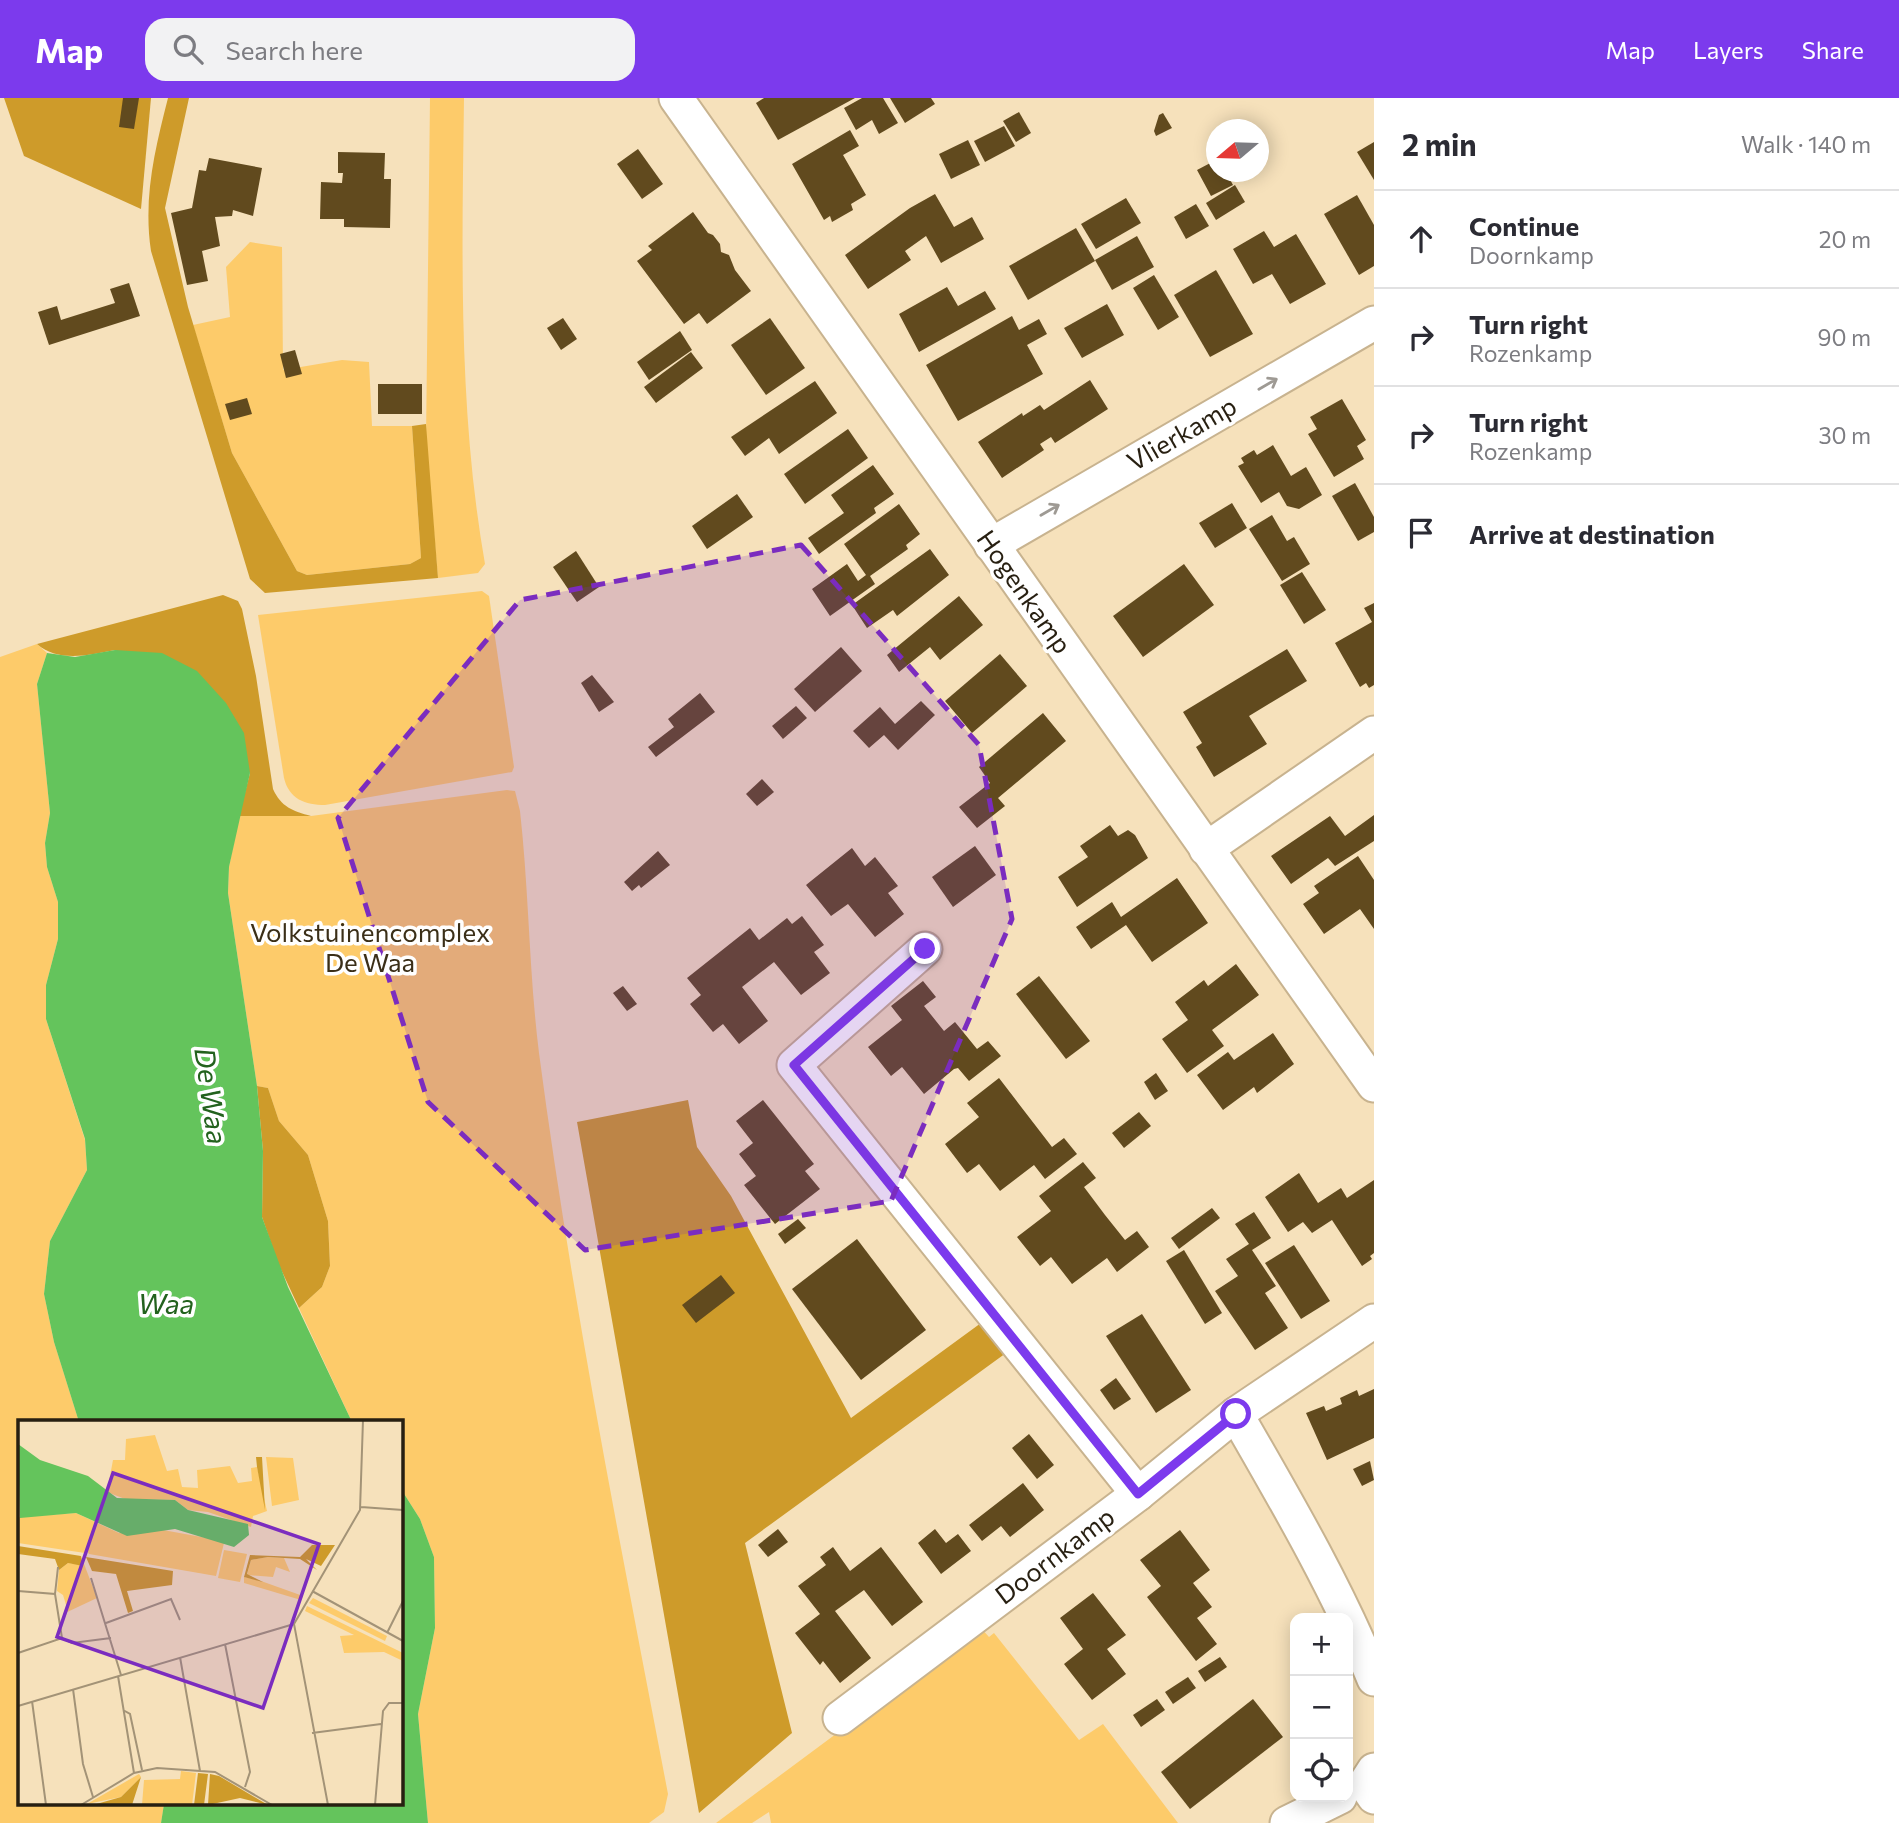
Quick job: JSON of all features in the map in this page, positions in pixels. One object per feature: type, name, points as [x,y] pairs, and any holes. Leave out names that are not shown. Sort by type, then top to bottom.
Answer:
[{"type":"street","name":"Hogenkamp","points":[[676,98],[1374,1085]]},
{"type":"street","name":"Vlierkamp","points":[[991,545],[1374,323]]},
{"type":"street","points":[[1206,849],[1374,733]]},
{"type":"street","points":[[925,949],[794,1065],[1138,1494]]},
{"type":"street","name":"Doornkamp","points":[[840,1718],[1138,1494],[1236,1414],[1374,1321]]},
{"type":"street","points":[[1236,1414],[1315,1551],[1349,1619],[1374,1679]]},
{"type":"street","points":[[1287,1823],[1360,1788]]},
{"type":"highlighted area","points":[[801,545],[979,745],[1012,919],[891,1201],[585,1250],[428,1102],[338,818],[520,600]]},
{"type":"green space","points":[[430,98],[464,98],[463,273],[466,390],[476,506],[485,564],[478,573],[438,578],[426,440]]},
{"type":"green space","points":[[250,242],[282,247],[283,370],[342,360],[369,362],[372,426],[412,426],[421,558],[410,564],[307,575],[297,571],[232,453],[193,325],[230,317],[226,267]]},
{"type":"green space","points":[[482,591],[489,596],[514,767],[512,772],[325,805],[311,804],[294,796],[284,778],[258,615]]},
{"type":"green space","points":[[37,644],[47,653],[37,684],[50,813],[45,843],[47,867],[58,902],[58,939],[46,985],[46,1019],[85,1140],[87,1170],[50,1241],[44,1294],[54,1342],[78,1420],[18,1420],[18,1806],[164,1806],[161,1823],[0,1823],[0,657]]},
{"type":"green space","name":"Volkstuinencomplex De Waa","points":[[515,791],[520,811],[539,1053],[566,1239],[598,1425],[668,1794],[664,1812],[649,1823],[428,1823],[418,1714],[435,1628],[434,1557],[420,1519],[402,1491],[402,1420],[351,1420],[299,1308],[322,1287],[330,1266],[328,1221],[308,1155],[279,1121],[268,1088],[257,1086],[228,893],[229,867],[239,816],[311,816]]},
{"type":"green space","points":[[980,1627],[989,1637],[994,1633],[1079,1740],[1103,1724],[1178,1823],[771,1823],[769,1812],[752,1823],[716,1823]]},
{"type":"shaded area","points":[[4,98],[151,98],[141,209],[24,156]]},
{"type":"shaded area","points":[[168,98],[189,98],[165,208],[188,307],[232,453],[297,571],[307,575],[410,564],[421,558],[412,426],[426,424],[438,578],[265,593],[250,579],[151,251],[149,193]]},
{"type":"shaded area","points":[[223,595],[238,601],[242,609],[256,676],[273,789],[288,807],[311,816],[239,816],[250,773],[115,650],[64,656],[37,644]]},
{"type":"shaded area","points":[[257,1086],[268,1088],[279,1121],[308,1155],[328,1221],[330,1266],[322,1287],[299,1308],[278,1263],[262,1217],[263,1151]]},
{"type":"shaded area","points":[[688,1100],[697,1147],[731,1196],[851,1418],[981,1323],[1006,1353],[745,1543],[792,1733],[699,1813],[577,1122]]},
{"type":"water","name":"Waa","points":[[115,650],[162,653],[197,671],[226,703],[244,733],[250,773],[229,867],[228,893],[257,1086],[263,1151],[262,1217],[288,1287],[351,1420],[78,1420],[54,1342],[44,1294],[50,1241],[87,1170],[85,1139],[46,1019],[46,985],[58,939],[58,902],[47,867],[45,843],[50,813],[37,684],[47,653],[75,657]]},
{"type":"water","points":[[402,1491],[420,1519],[434,1557],[435,1628],[418,1714],[428,1823],[161,1823],[164,1806],[402,1806]]},
{"type":"building","points":[[123,98],[139,98],[134,129],[119,127]]},
{"type":"building","points":[[764,98],[855,98],[778,140],[756,103]]},
{"type":"building","points":[[862,98],[883,98],[898,123],[879,134],[872,120],[856,130],[844,108]]},
{"type":"building","points":[[890,98],[931,98],[935,104],[905,123]]},
{"type":"building","points":[[1019,112],[1031,133],[1016,142],[1003,121]]},
{"type":"building","points":[[1163,113],[1172,128],[1156,136],[1154,131],[1159,115]]},
{"type":"building","points":[[1004,126],[1015,146],[985,162],[974,141]]},
{"type":"building","points":[[850,130],[859,146],[843,155],[866,195],[851,204],[853,210],[832,222],[830,216],[824,220],[792,164]]},
{"type":"building","points":[[968,140],[980,165],[951,179],[939,154]]},
{"type":"building","points":[[1374,142],[1374,180],[1357,152]]},
{"type":"building","points":[[638,149],[663,184],[642,199],[617,164]]},
{"type":"building","points":[[338,152],[385,153],[384,179],[391,179],[390,228],[344,227],[344,219],[320,219],[321,182],[342,183],[343,173],[338,173]]},
{"type":"building","points":[[209,158],[262,168],[253,216],[233,210],[232,216],[215,217],[220,246],[202,251],[208,281],[187,285],[171,213],[192,208],[199,170],[206,171]]},
{"type":"building","points":[[1206,165],[1206,182],[1231,182],[1233,185],[1211,196],[1197,170]]},
{"type":"building","points":[[1235,185],[1245,202],[1216,220],[1206,203]]},
{"type":"building","points":[[935,194],[954,227],[972,217],[984,239],[941,263],[926,236],[905,251],[911,260],[868,289],[845,255],[910,208]]},
{"type":"building","points":[[1357,195],[1374,225],[1374,266],[1359,275],[1324,214]]},
{"type":"building","points":[[1126,198],[1141,223],[1096,249],[1081,224]]},
{"type":"building","points":[[1196,204],[1209,226],[1186,239],[1174,217]]},
{"type":"building","points":[[693,212],[720,244],[721,252],[729,255],[735,270],[751,291],[707,324],[699,313],[684,324],[637,261],[652,250],[648,246]]},
{"type":"building","points":[[1076,228],[1095,261],[1028,300],[1009,266]]},
{"type":"building","points":[[1264,231],[1274,247],[1296,234],[1326,284],[1290,304],[1272,274],[1253,284],[1233,249]]},
{"type":"building","points":[[1137,236],[1154,267],[1112,290],[1095,260]]},
{"type":"building","points":[[1216,270],[1253,334],[1210,357],[1174,295]]},
{"type":"building","points":[[1154,275],[1179,317],[1158,330],[1133,288]]},
{"type":"building","points":[[129,283],[140,316],[49,345],[38,312],[57,306],[61,320],[115,303],[110,289]]},
{"type":"building","points":[[947,287],[958,306],[985,291],[996,309],[919,352],[899,314]]},
{"type":"building","points":[[1107,304],[1124,335],[1082,358],[1064,328]]},
{"type":"building","points":[[1012,316],[1019,330],[1039,319],[1047,334],[1027,345],[1043,374],[958,421],[926,365]]},
{"type":"building","points":[[563,318],[577,339],[561,350],[547,328]]},
{"type":"building","points":[[770,318],[805,368],[766,395],[731,345]]},
{"type":"building","points":[[680,331],[692,350],[649,380],[637,362]]},
{"type":"building","points":[[295,350],[302,374],[286,378],[280,354]]},
{"type":"building","points":[[691,352],[703,368],[656,403],[644,387]]},
{"type":"building","points":[[1090,380],[1108,409],[1055,443],[1051,437],[1040,444],[1044,450],[1002,478],[978,442],[1022,413],[1023,416],[1040,405],[1044,410]]},
{"type":"building","points":[[815,381],[837,413],[779,454],[769,438],[745,456],[731,437]]},
{"type":"building","points":[[378,384],[422,384],[422,414],[378,414]]},
{"type":"building","points":[[247,398],[252,414],[230,420],[225,404]]},
{"type":"building","points":[[1342,399],[1366,440],[1357,446],[1364,459],[1334,477],[1308,434],[1317,429],[1310,417]]},
{"type":"building","points":[[848,429],[868,458],[805,504],[784,474]]},
{"type":"building","points":[[1273,445],[1291,476],[1306,467],[1322,495],[1299,509],[1287,506],[1279,492],[1261,503],[1238,466],[1244,463],[1241,458],[1254,450],[1257,455]]},
{"type":"building","points":[[873,465],[894,494],[874,508],[876,513],[819,554],[808,538],[844,513],[831,495]]},
{"type":"building","points":[[1355,483],[1374,517],[1374,532],[1358,541],[1332,496]]},
{"type":"building","points":[[737,494],[753,517],[707,549],[692,526]]},
{"type":"building","points":[[1232,503],[1247,528],[1215,548],[1199,523]]},
{"type":"building","points":[[899,504],[920,534],[906,545],[908,549],[870,576],[875,584],[830,616],[812,589],[847,564],[858,581],[866,575],[844,544]]},
{"type":"building","points":[[1272,515],[1287,541],[1294,537],[1310,564],[1282,581],[1249,529]]},
{"type":"building","points":[[930,549],[949,575],[897,616],[893,610],[867,628],[852,605]]},
{"type":"building","points":[[576,551],[599,587],[577,602],[553,567]]},
{"type":"building","points":[[1184,564],[1214,605],[1143,657],[1113,616]]},
{"type":"building","points":[[1302,572],[1326,610],[1304,624],[1280,585]]},
{"type":"building","points":[[959,596],[983,625],[940,660],[930,647],[899,672],[887,655]]},
{"type":"building","points":[[1374,603],[1374,685],[1369,688],[1366,683],[1360,687],[1335,643],[1372,622],[1364,608]]},
{"type":"building","points":[[841,647],[862,671],[815,712],[794,689]]},
{"type":"building","points":[[1287,649],[1307,681],[1249,716],[1267,744],[1214,777],[1196,747],[1202,743],[1183,712]]},
{"type":"building","points":[[1000,654],[1027,686],[972,733],[945,701]]},
{"type":"building","points":[[592,675],[614,702],[599,712],[581,683]]},
{"type":"building","points":[[700,693],[715,712],[656,757],[648,747],[674,727],[668,719]]},
{"type":"building","points":[[921,701],[935,715],[898,750],[884,735],[869,748],[853,731],[880,707],[895,724]]},
{"type":"building","points":[[796,706],[807,718],[783,739],[772,726]]},
{"type":"building","points":[[1043,713],[1066,741],[998,798],[1005,806],[977,828],[959,807],[990,783],[979,767]]},
{"type":"building","points":[[762,779],[774,792],[757,806],[746,794]]},
{"type":"building","points":[[1374,815],[1374,841],[1335,866],[1328,858],[1291,884],[1271,856],[1330,816],[1345,836]]},
{"type":"building","points":[[1110,825],[1118,836],[1128,830],[1135,835],[1148,858],[1077,907],[1058,877],[1088,857],[1080,846]]},
{"type":"building","points":[[975,846],[996,875],[953,907],[932,877]]},
{"type":"building","points":[[852,848],[865,866],[875,857],[898,886],[888,893],[904,914],[875,937],[848,904],[831,916],[806,885]]},
{"type":"building","points":[[658,851],[670,865],[641,888],[639,885],[632,891],[624,882]]},
{"type":"building","points":[[1358,856],[1374,880],[1374,929],[1360,909],[1324,934],[1303,904],[1319,893],[1314,886]]},
{"type":"building","points":[[1177,878],[1208,923],[1152,962],[1126,925],[1091,949],[1076,927],[1112,902],[1121,917]]},
{"type":"building","points":[[802,916],[824,945],[814,952],[830,973],[801,995],[774,962],[742,987],[768,1021],[739,1044],[723,1024],[713,1032],[690,1004],[701,995],[687,978],[750,928],[759,940],[787,918],[792,924]]},
{"type":"building","points":[[1236,964],[1259,995],[1212,1030],[1224,1046],[1187,1073],[1162,1039],[1188,1020],[1175,1002],[1204,980],[1208,986]]},
{"type":"building","points":[[1039,976],[1090,1041],[1066,1059],[1016,994]]},
{"type":"building","points":[[923,981],[936,997],[924,1006],[944,1031],[955,1022],[977,1049],[988,1041],[1001,1056],[969,1081],[958,1068],[954,1069],[924,1094],[902,1067],[891,1076],[868,1047],[902,1020],[891,1006]]},
{"type":"building","points":[[623,986],[637,1004],[627,1011],[613,993]]},
{"type":"building","points":[[1273,1033],[1294,1064],[1257,1093],[1254,1087],[1223,1110],[1197,1075],[1228,1052],[1234,1060]]},
{"type":"building","points":[[1156,1073],[1168,1091],[1155,1100],[1144,1082]]},
{"type":"building","points":[[999,1078],[1052,1147],[1064,1138],[1077,1154],[1045,1179],[1034,1165],[1000,1191],[979,1164],[967,1173],[945,1144],[979,1117],[967,1103]]},
{"type":"building","points":[[763,1100],[814,1164],[805,1171],[820,1189],[775,1224],[744,1185],[756,1176],[739,1154],[753,1143],[736,1121]]},
{"type":"building","points":[[1139,1112],[1151,1126],[1124,1148],[1112,1133]]},
{"type":"building","points":[[1083,1162],[1096,1178],[1084,1187],[1105,1215],[1125,1240],[1137,1231],[1149,1247],[1117,1272],[1107,1258],[1072,1284],[1051,1257],[1040,1266],[1017,1237],[1051,1211],[1039,1196]]},
{"type":"building","points":[[1299,1173],[1318,1203],[1341,1188],[1347,1198],[1374,1180],[1372,1259],[1362,1266],[1332,1220],[1312,1233],[1303,1222],[1288,1232],[1265,1197]]},
{"type":"building","points":[[1212,1208],[1220,1218],[1179,1249],[1171,1238]]},
{"type":"building","points":[[1254,1212],[1271,1238],[1252,1250],[1276,1286],[1265,1293],[1288,1328],[1255,1350],[1215,1291],[1238,1276],[1226,1259],[1249,1244],[1235,1224]]},
{"type":"building","points":[[798,1219],[806,1228],[785,1244],[778,1234]]},
{"type":"building","points":[[857,1239],[926,1330],[861,1380],[792,1289]]},
{"type":"building","points":[[1294,1245],[1330,1301],[1301,1319],[1265,1263]]},
{"type":"building","points":[[1184,1250],[1222,1313],[1205,1324],[1166,1261]]},
{"type":"building","points":[[721,1275],[735,1293],[696,1323],[682,1305]]},
{"type":"building","points":[[1142,1314],[1191,1390],[1156,1413],[1106,1336]]},
{"type":"building","points":[[1116,1378],[1131,1399],[1114,1410],[1100,1390]]},
{"type":"building","points":[[1374,1389],[1374,1438],[1327,1460],[1306,1413],[1324,1406],[1326,1411],[1342,1404],[1340,1398],[1357,1390],[1359,1396]]},
{"type":"building","points":[[1029,1434],[1054,1465],[1037,1479],[1012,1448]]},
{"type":"building","points":[[1370,1461],[1374,1480],[1362,1486],[1353,1469]]},
{"type":"building","points":[[1023,1483],[1044,1510],[1010,1537],[1001,1526],[982,1541],[969,1525]]},
{"type":"building","points":[[778,1529],[788,1542],[768,1557],[758,1545]]},
{"type":"building","points":[[935,1529],[946,1543],[958,1534],[971,1551],[941,1574],[918,1543]]},
{"type":"building","points":[[1180,1530],[1210,1570],[1193,1583],[1212,1607],[1197,1618],[1217,1644],[1196,1661],[1147,1597],[1161,1586],[1140,1560]]},
{"type":"building","points":[[833,1547],[850,1571],[881,1547],[923,1602],[892,1626],[864,1590],[835,1611],[871,1658],[840,1683],[823,1661],[820,1665],[795,1633],[820,1614],[798,1586],[826,1565],[820,1557]]},
{"type":"building","points":[[1093,1593],[1126,1635],[1107,1649],[1126,1674],[1092,1700],[1064,1664],[1083,1649],[1060,1618]]},
{"type":"building","points":[[1220,1657],[1227,1667],[1205,1682],[1198,1671]]},
{"type":"building","points":[[1188,1677],[1196,1688],[1173,1704],[1165,1692]]},
{"type":"building","points":[[1157,1699],[1165,1710],[1141,1727],[1133,1715]]},
{"type":"building","points":[[1253,1699],[1283,1737],[1190,1809],[1161,1772]]},
{"type":"route","points":[[925,949],[794,1065],[1138,1494],[1236,1414]]},
{"type":"water label","name":"De Waa","points":[[211,1096]]}]
